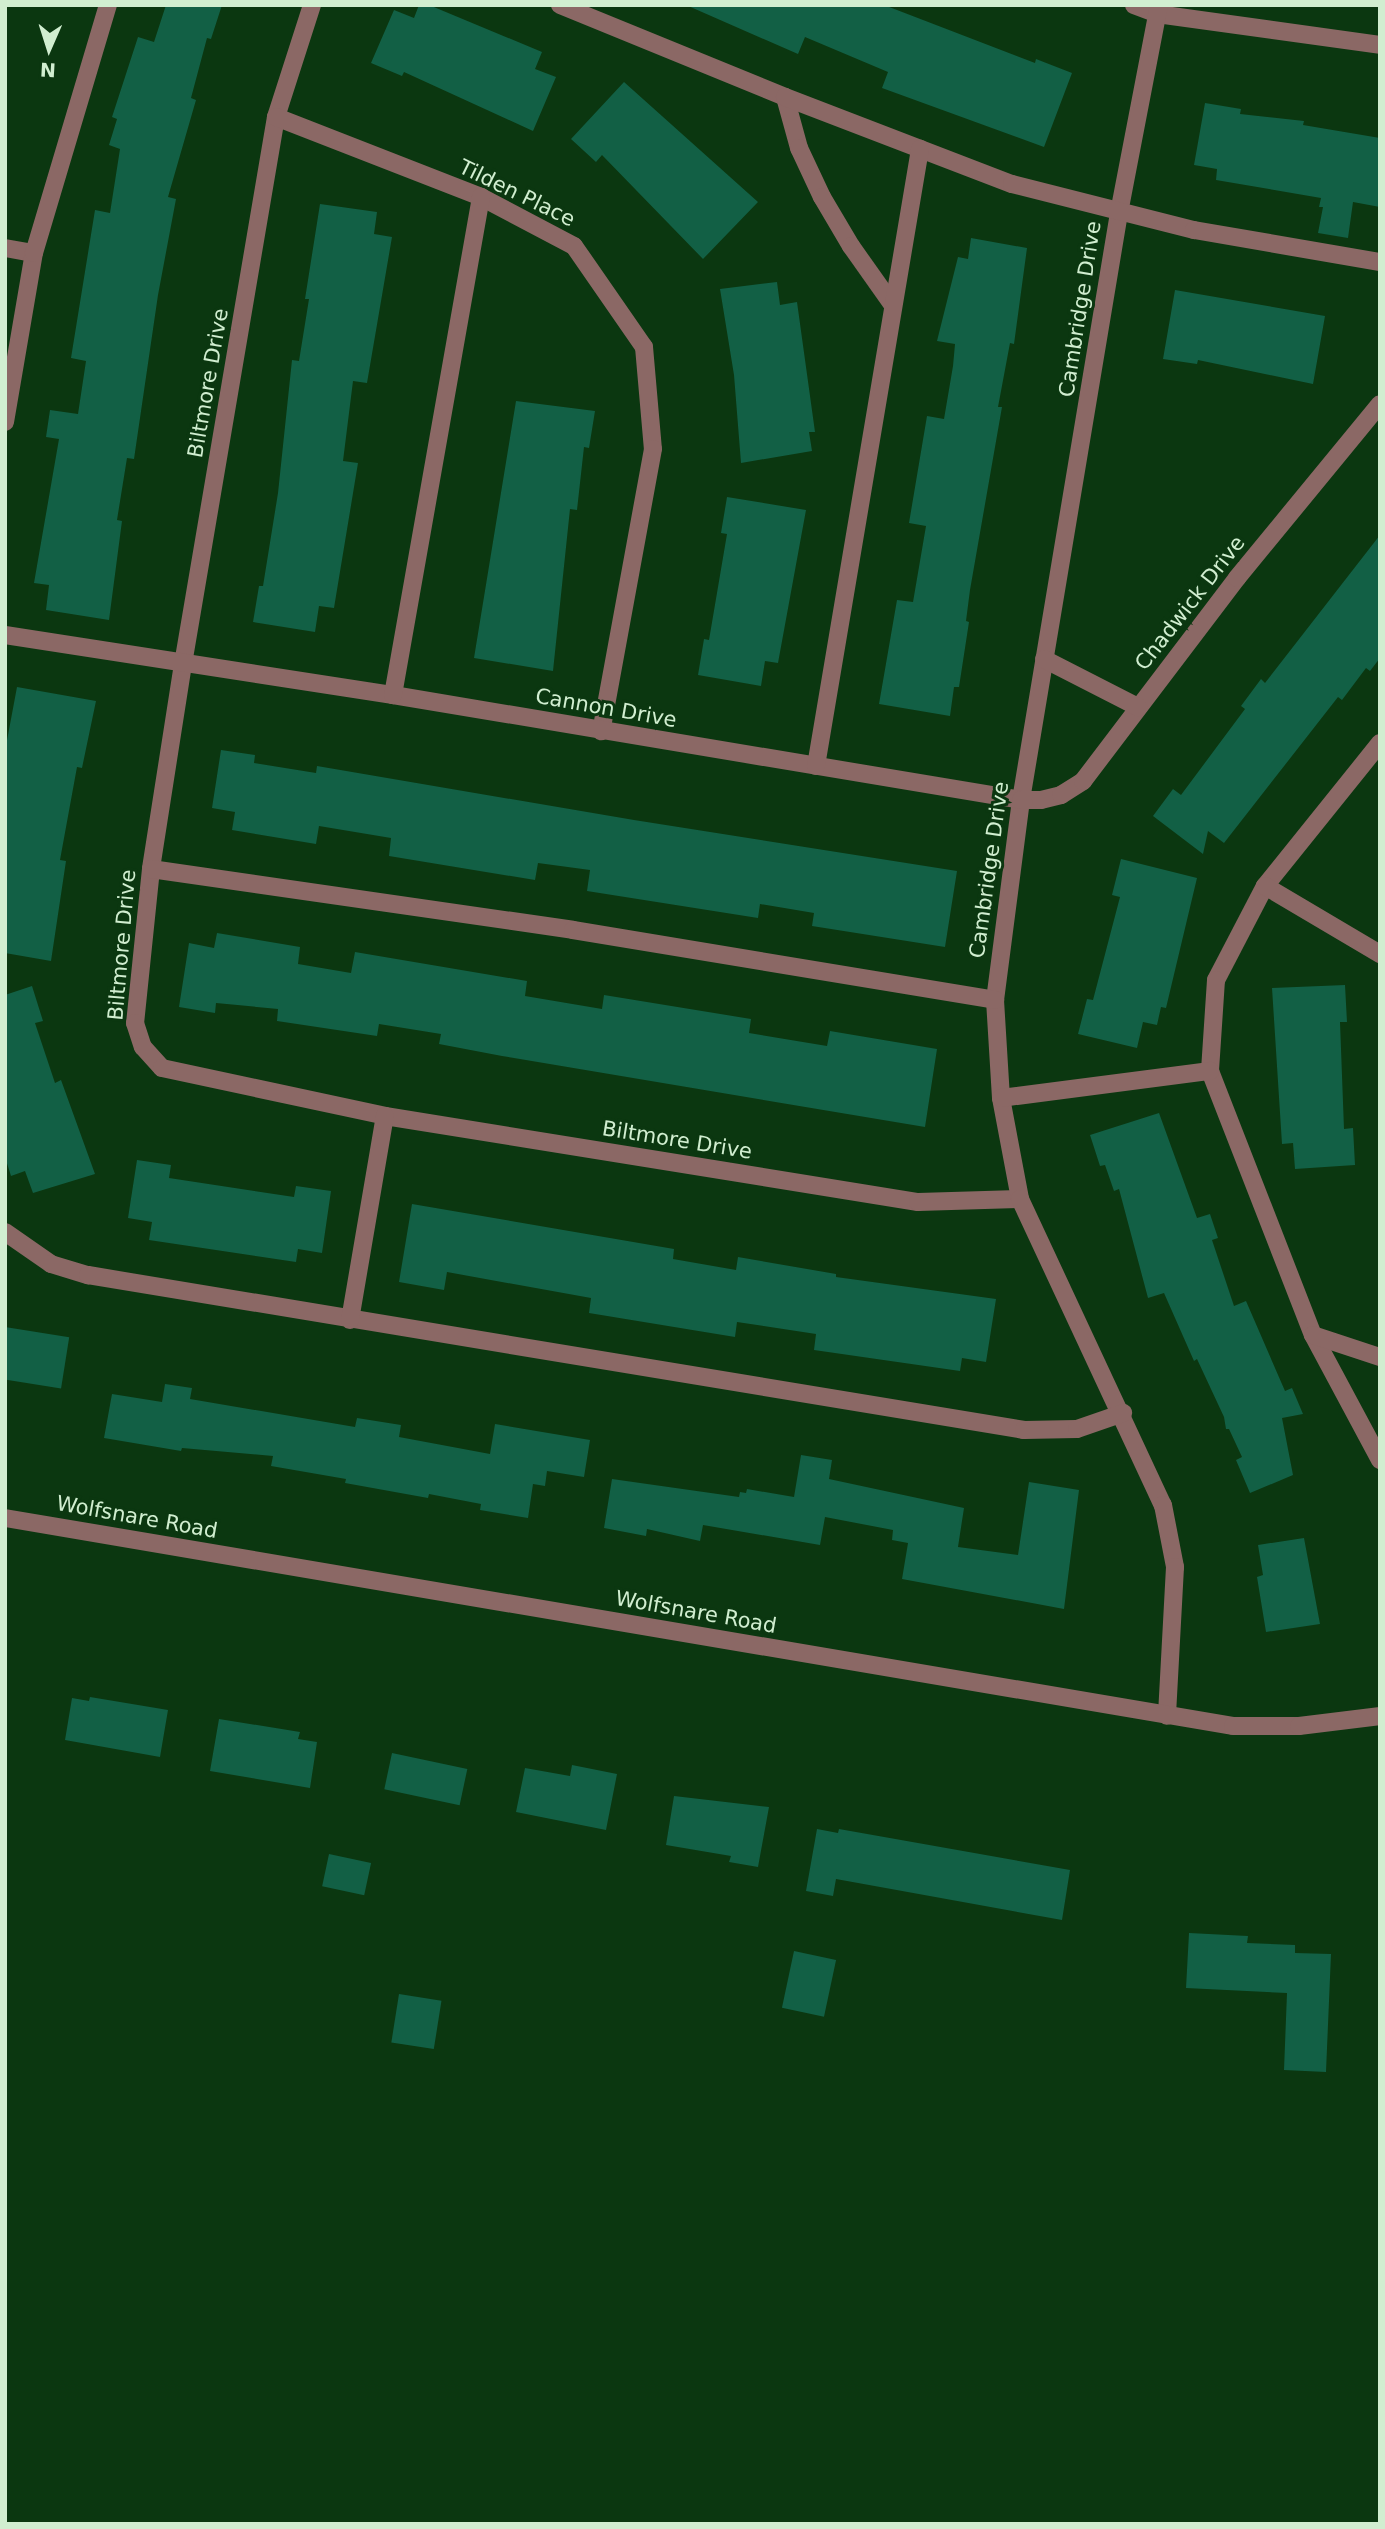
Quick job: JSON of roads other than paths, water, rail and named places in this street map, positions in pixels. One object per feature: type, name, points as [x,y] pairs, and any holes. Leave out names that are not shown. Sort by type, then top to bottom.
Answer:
[{"type":"street","points":[[5,422],[34,253],[108,5]]},
{"type":"street","name":"Biltmore Drive","points":[[312,5],[276,117],[183,664],[151,869],[135,1023],[143,1047],[162,1068],[385,1116],[918,1202],[1020,1199]]},
{"type":"street","points":[[560,5],[785,97],[1012,184],[1194,230],[1380,262]]},
{"type":"street","points":[[1134,5],[1380,44]]},
{"type":"street","name":"Cambridge Drive","points":[[1158,10],[1119,213],[1044,659],[1021,800],[995,1000],[1001,1098],[1020,1199],[1094,1360],[1123,1413],[1163,1505],[1175,1567],[1167,1716]]},
{"type":"street","points":[[785,97],[799,148],[822,197],[850,246],[892,304]]},
{"type":"street","name":"Tilden Place","points":[[276,117],[481,197],[574,246],[644,347],[653,449],[601,731]]},
{"type":"street","points":[[816,766],[920,149]]},
{"type":"street","points":[[393,695],[481,197]]},
{"type":"street","points":[[5,248],[34,253]]},
{"type":"street","name":"Chadwick Drive","points":[[1021,800],[1041,800],[1061,795],[1083,781],[1237,578],[1380,404]]},
{"type":"street","name":"Cannon Drive","points":[[5,635],[393,695],[1021,800]]},
{"type":"street","points":[[1044,659],[1138,707]]},
{"type":"street","points":[[1380,743],[1265,886],[1216,980],[1210,1071],[1312,1335],[1380,1460]]},
{"type":"street","points":[[151,869],[573,930],[995,1000]]},
{"type":"street","points":[[1265,886],[1380,954]]},
{"type":"street","points":[[1001,1098],[1210,1071]]},
{"type":"street","points":[[350,1320],[385,1116]]},
{"type":"street","points":[[5,1232],[51,1264],[88,1275],[1024,1430],[1077,1429],[1123,1413]]},
{"type":"street","points":[[1312,1335],[1380,1357]]},
{"type":"street","name":"Wolfsnare Road","points":[[5,1518],[1233,1726],[1299,1726],[1380,1716]]}]
